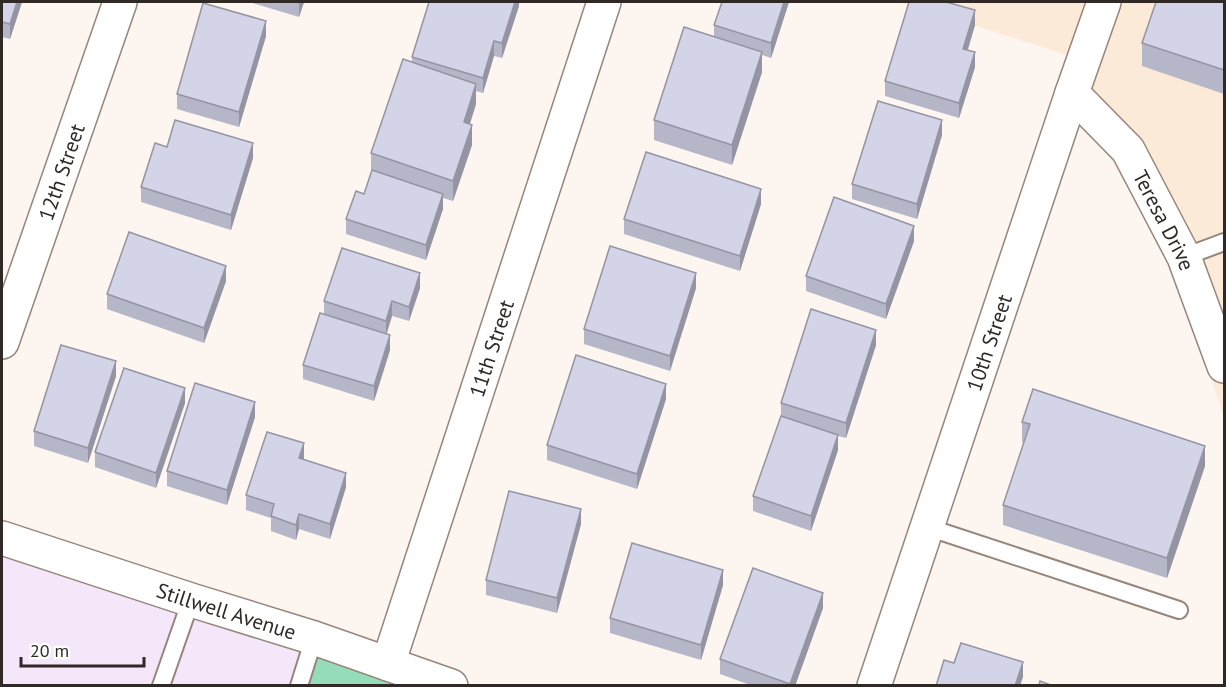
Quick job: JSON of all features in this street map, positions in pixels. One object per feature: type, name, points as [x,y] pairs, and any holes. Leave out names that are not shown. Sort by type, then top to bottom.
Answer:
[{"type":"street","name":"12th Street","points":[[2,342],[120,2]]},
{"type":"street","name":"11th Street","points":[[388,664],[604,2]]},
{"type":"street","name":"10th Street","points":[[874,686],[1104,2]]},
{"type":"street","name":"Teresa Drive","points":[[1072,93],[1128,150],[1184,257],[1224,366]]},
{"type":"street","name":"Stillwell Avenue","points":[[2,538],[314,638],[451,686]]},
{"type":"lane","points":[[1184,257],[1224,242]]},
{"type":"lane","points":[[927,527],[1179,610]]},
{"type":"lane","points":[[161,686],[191,600]]},
{"type":"lane","points":[[299,686],[314,638]]},
{"type":"shaded area","points":[[899,2],[1224,2],[1224,416],[1171,262],[1072,93],[1084,60]]},
{"type":"shaded area","points":[[2,538],[314,638],[300,685],[2,686]]},
{"type":"green space","points":[[314,638],[451,686],[300,686]]},
{"type":"building","points":[[2,2],[17,2],[10,24],[2,22]]},
{"type":"building","points":[[429,2],[515,2],[502,43],[494,41],[483,78],[412,57]]},
{"type":"building","points":[[722,2],[784,2],[771,43],[714,25]]},
{"type":"building","points":[[909,2],[946,2],[975,10],[963,49],[975,52],[959,103],[885,81]]},
{"type":"building","points":[[1156,2],[1224,2],[1224,70],[1142,43]]},
{"type":"building","points":[[203,3],[266,21],[239,112],[177,94]]},
{"type":"building","points":[[684,27],[762,52],[732,145],[654,120]]},
{"type":"building","points":[[403,59],[476,84],[464,122],[472,125],[453,181],[371,153]]},
{"type":"building","points":[[878,101],[942,120],[917,204],[852,184]]},
{"type":"building","points":[[175,120],[253,143],[231,215],[141,187],[155,143],[167,147]]},
{"type":"building","points":[[646,152],[761,189],[740,256],[624,219]]},
{"type":"building","points":[[372,170],[443,194],[426,245],[346,219],[356,191],[364,194]]},
{"type":"building","points":[[834,197],[914,226],[886,304],[806,276]]},
{"type":"building","points":[[129,232],[226,266],[204,328],[107,294]]},
{"type":"building","points":[[610,246],[696,273],[670,356],[584,329]]},
{"type":"building","points":[[342,248],[420,273],[409,307],[392,301],[386,321],[324,301]]},
{"type":"building","points":[[811,309],[876,330],[846,423],[781,403]]},
{"type":"building","points":[[320,313],[390,335],[374,386],[303,365]]},
{"type":"building","points":[[61,345],[116,361],[88,448],[34,431]]},
{"type":"building","points":[[576,355],[666,384],[637,474],[547,445]]},
{"type":"building","points":[[124,368],[185,388],[156,473],[95,452]]},
{"type":"building","points":[[195,383],[255,402],[227,490],[167,471]]},
{"type":"building","points":[[1033,389],[1205,446],[1167,558],[1003,505],[1030,424],[1022,422]]},
{"type":"building","points":[[781,416],[838,435],[811,516],[753,496]]},
{"type":"building","points":[[267,432],[304,443],[299,458],[346,473],[330,524],[299,514],[296,525],[271,516],[274,504],[246,495]]},
{"type":"building","points":[[509,491],[581,509],[557,598],[486,580]]},
{"type":"building","points":[[632,543],[723,570],[701,645],[610,618]]},
{"type":"building","points":[[753,568],[823,593],[790,684],[720,659]]},
{"type":"building","points":[[961,643],[1023,662],[1015,686],[936,686],[944,660],[954,663]]},
{"type":"building","points":[[1040,681],[1053,686],[1039,686]]}]
